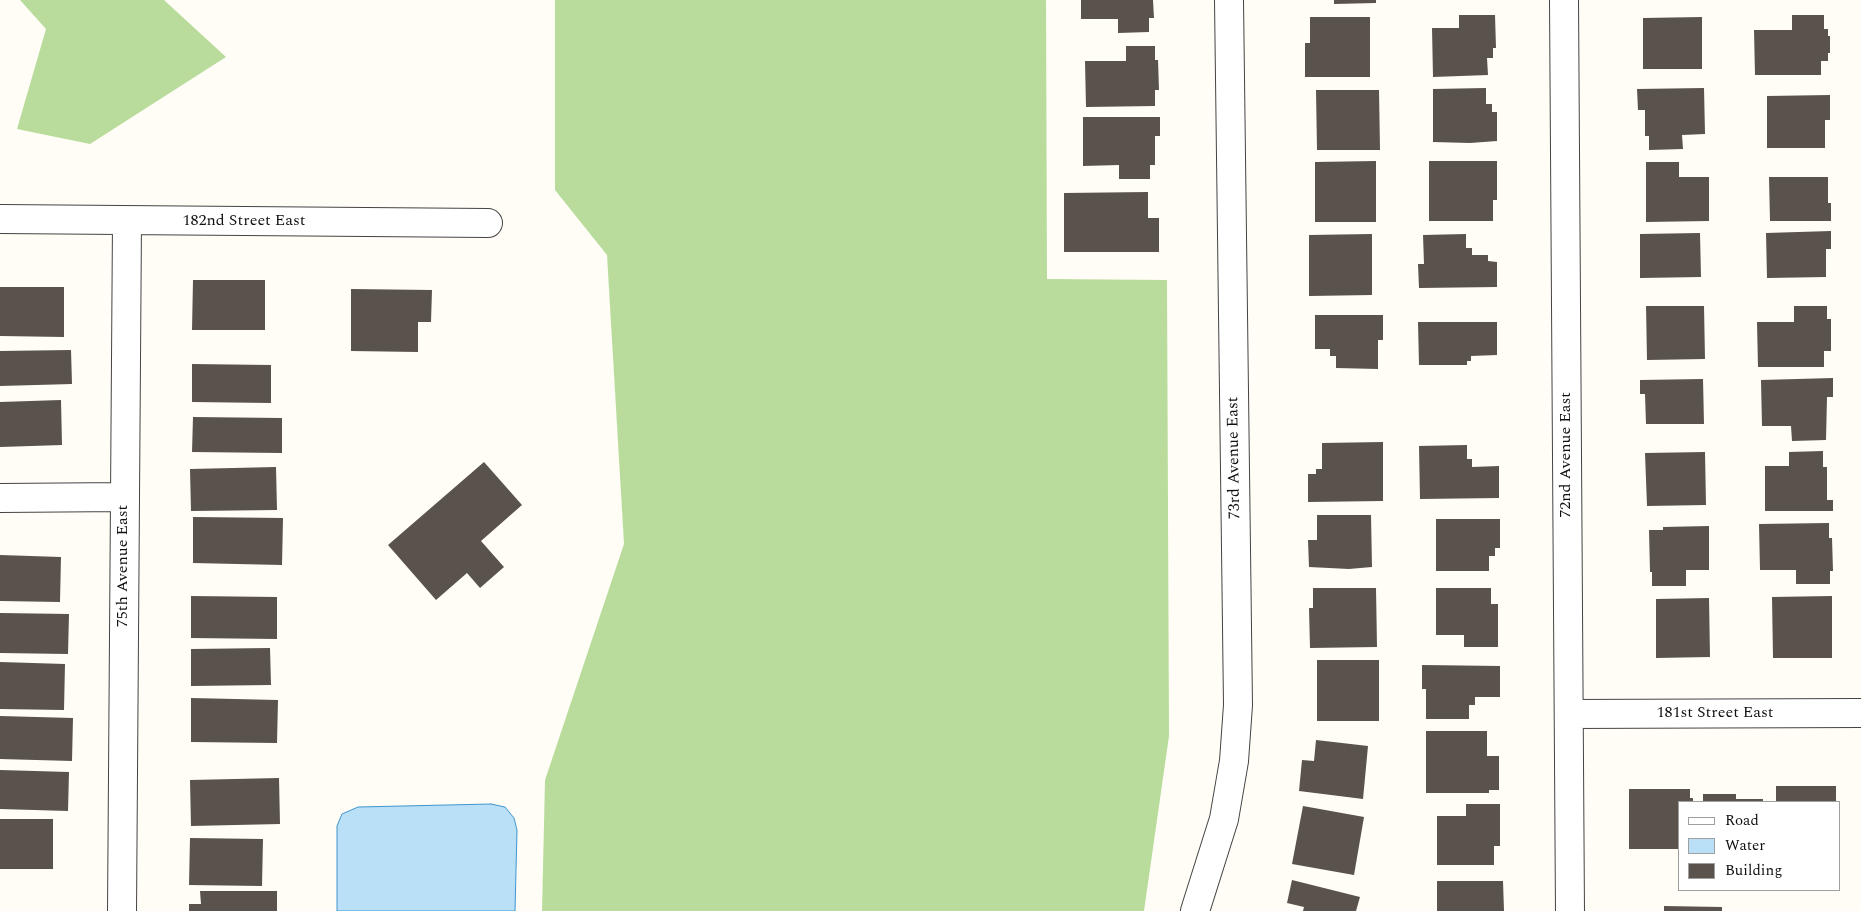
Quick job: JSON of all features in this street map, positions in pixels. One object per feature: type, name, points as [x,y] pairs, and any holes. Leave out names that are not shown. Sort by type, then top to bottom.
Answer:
[{"type":"street","name":"73rd Avenue East","points":[[1194,911],[1224,818],[1234,761],[1238,706],[1229,0]]},
{"type":"street","name":"72nd Avenue East","points":[[1564,0],[1570,911]]},
{"type":"street","name":"182nd Street East","points":[[0,219],[488,223]]},
{"type":"street","name":"75th Avenue East","points":[[122,911],[127,221]]},
{"type":"street","points":[[0,498],[124,497]]},
{"type":"street","name":"181st Street East","points":[[1568,714],[1861,713]]},
{"type":"green space","points":[[20,0],[164,0],[226,57],[90,144],[17,129],[46,29]]},
{"type":"green space","points":[[555,0],[1046,0],[1047,279],[1167,280],[1169,736],[1144,911],[542,911],[545,780],[624,544],[607,255],[555,190]]},
{"type":"water","points":[[491,804],[505,807],[514,818],[517,830],[515,911],[337,911],[337,826],[342,814],[358,807]]},
{"type":"building","points":[[1081,0],[1153,0],[1154,18],[1149,18],[1149,32],[1118,33],[1118,19],[1081,19]]},
{"type":"building","points":[[1334,0],[1376,0],[1376,3],[1334,4]]},
{"type":"building","points":[[1459,15],[1495,15],[1496,48],[1493,48],[1493,58],[1487,58],[1488,75],[1433,77],[1432,28],[1459,28]]},
{"type":"building","points":[[1792,15],[1824,15],[1824,29],[1828,29],[1828,36],[1830,36],[1830,53],[1828,53],[1828,61],[1821,61],[1821,75],[1755,75],[1754,30],[1792,30]]},
{"type":"building","points":[[1310,17],[1370,17],[1370,77],[1305,77],[1305,43],[1310,43]]},
{"type":"building","points":[[1702,17],[1702,69],[1643,69],[1643,18]]},
{"type":"building","points":[[1126,46],[1155,46],[1155,60],[1158,60],[1159,90],[1155,90],[1155,106],[1086,107],[1085,61],[1126,61]]},
{"type":"building","points":[[1486,88],[1486,104],[1492,104],[1492,112],[1497,112],[1497,141],[1470,143],[1433,142],[1433,89]]},
{"type":"building","points":[[1704,88],[1705,134],[1682,135],[1683,149],[1649,150],[1649,136],[1645,136],[1645,110],[1638,110],[1637,89]]},
{"type":"building","points":[[1316,90],[1379,90],[1380,150],[1317,150]]},
{"type":"building","points":[[1830,95],[1830,120],[1825,120],[1825,148],[1767,148],[1767,96]]},
{"type":"building","points":[[1083,117],[1160,117],[1160,136],[1155,136],[1155,165],[1150,165],[1150,179],[1119,179],[1119,165],[1083,166]]},
{"type":"building","points":[[1376,161],[1376,222],[1315,222],[1315,162]]},
{"type":"building","points":[[1429,161],[1497,161],[1497,200],[1493,200],[1493,221],[1429,221]]},
{"type":"building","points":[[1646,162],[1679,162],[1679,177],[1709,177],[1709,221],[1646,222]]},
{"type":"building","points":[[1769,177],[1828,177],[1828,203],[1831,203],[1831,221],[1770,221]]},
{"type":"building","points":[[1148,192],[1148,218],[1159,218],[1159,252],[1064,252],[1064,193]]},
{"type":"building","points":[[1831,231],[1831,249],[1826,249],[1826,277],[1767,278],[1766,233]]},
{"type":"building","points":[[1700,233],[1701,277],[1640,278],[1640,234]]},
{"type":"building","points":[[1372,234],[1372,295],[1309,296],[1309,235]]},
{"type":"building","points":[[1466,234],[1466,248],[1472,248],[1472,255],[1488,255],[1488,261],[1497,262],[1497,287],[1419,288],[1418,264],[1424,264],[1423,235]]},
{"type":"building","points":[[193,280],[265,280],[265,330],[192,330]]},
{"type":"building","points":[[0,287],[64,287],[64,337],[0,336]]},
{"type":"building","points":[[351,289],[432,290],[431,322],[418,322],[418,352],[351,351]]},
{"type":"building","points":[[1646,306],[1704,306],[1705,359],[1647,360]]},
{"type":"building","points":[[1794,306],[1827,306],[1827,319],[1831,319],[1831,351],[1824,351],[1824,367],[1758,367],[1757,322],[1794,322]]},
{"type":"building","points":[[1315,315],[1383,315],[1383,340],[1378,340],[1378,369],[1336,368],[1336,356],[1330,356],[1330,349],[1315,349]]},
{"type":"building","points":[[1418,322],[1497,322],[1497,355],[1471,356],[1471,361],[1467,361],[1467,365],[1419,365]]},
{"type":"building","points":[[71,350],[72,384],[0,386],[0,351]]},
{"type":"building","points":[[192,364],[271,365],[271,403],[192,402]]},
{"type":"building","points":[[1833,378],[1833,397],[1827,397],[1826,440],[1792,441],[1791,426],[1762,426],[1761,380]]},
{"type":"building","points":[[1703,379],[1704,424],[1646,424],[1645,394],[1640,394],[1640,380]]},
{"type":"building","points":[[61,400],[62,445],[0,447],[0,402]]},
{"type":"building","points":[[193,417],[282,418],[282,453],[192,452]]},
{"type":"building","points":[[1383,442],[1383,501],[1308,502],[1308,474],[1316,474],[1316,469],[1322,469],[1322,443]]},
{"type":"building","points":[[1467,445],[1467,459],[1472,459],[1472,467],[1499,466],[1499,498],[1420,499],[1419,446]]},
{"type":"building","points":[[1823,451],[1823,467],[1827,467],[1827,500],[1833,500],[1833,511],[1765,511],[1765,466],[1789,466],[1789,452]]},
{"type":"building","points":[[1705,452],[1706,505],[1647,506],[1645,453]]},
{"type":"building","points":[[484,462],[522,505],[481,541],[504,567],[480,588],[467,573],[436,600],[388,545]]},
{"type":"building","points":[[276,467],[277,510],[191,511],[190,469]]},
{"type":"building","points":[[1317,515],[1371,515],[1372,567],[1349,569],[1309,567],[1308,540],[1317,540]]},
{"type":"building","points":[[193,517],[283,518],[282,565],[193,563]]},
{"type":"building","points":[[1436,519],[1500,519],[1500,548],[1495,548],[1495,556],[1489,556],[1489,571],[1436,571]]},
{"type":"building","points":[[1829,523],[1829,538],[1832,538],[1833,571],[1830,571],[1830,584],[1796,584],[1796,570],[1760,570],[1759,524]]},
{"type":"building","points":[[1709,526],[1709,570],[1686,570],[1686,586],[1652,586],[1649,530],[1663,530],[1663,527]]},
{"type":"building","points":[[0,555],[61,557],[60,602],[0,601]]},
{"type":"building","points":[[1313,588],[1376,588],[1377,647],[1310,648],[1309,608],[1313,608]]},
{"type":"building","points":[[1436,588],[1491,588],[1491,604],[1498,604],[1498,647],[1464,647],[1464,635],[1436,635]]},
{"type":"building","points":[[191,596],[277,597],[277,639],[191,638]]},
{"type":"building","points":[[1832,596],[1832,658],[1773,658],[1772,597]]},
{"type":"building","points":[[1709,598],[1710,657],[1656,658],[1656,599]]},
{"type":"building","points":[[0,613],[69,614],[68,654],[0,653]]},
{"type":"building","points":[[270,648],[271,685],[191,686],[191,649]]},
{"type":"building","points":[[1317,660],[1379,660],[1379,721],[1317,721]]},
{"type":"building","points":[[0,662],[65,664],[64,710],[0,709]]},
{"type":"building","points":[[1422,665],[1500,666],[1500,697],[1475,697],[1475,705],[1469,705],[1469,719],[1426,719],[1426,689],[1422,689]]},
{"type":"building","points":[[191,698],[278,700],[277,743],[191,742]]},
{"type":"building","points":[[0,716],[73,718],[72,761],[0,759]]},
{"type":"building","points":[[1426,731],[1487,731],[1487,756],[1499,756],[1499,790],[1489,790],[1489,793],[1426,793]]},
{"type":"building","points":[[1316,740],[1368,746],[1363,799],[1299,791],[1302,760],[1314,761]]},
{"type":"building","points":[[0,770],[69,772],[68,811],[0,809]]},
{"type":"building","points":[[279,778],[280,824],[191,826],[190,780]]},
{"type":"building","points":[[1776,786],[1836,786],[1836,801],[1776,801]]},
{"type":"building","points":[[1629,789],[1690,789],[1690,798],[1693,798],[1693,801],[1678,801],[1678,849],[1629,849]]},
{"type":"building","points":[[1703,794],[1736,794],[1736,799],[1763,799],[1763,801],[1703,801]]},
{"type":"building","points":[[1466,804],[1500,804],[1500,846],[1494,846],[1494,865],[1437,865],[1437,816],[1466,816]]},
{"type":"building","points":[[1303,806],[1364,817],[1354,875],[1292,864]]},
{"type":"building","points":[[0,819],[53,819],[53,869],[0,869]]},
{"type":"building","points":[[190,838],[263,839],[262,886],[189,885]]},
{"type":"building","points":[[1292,880],[1360,897],[1356,911],[1303,911],[1304,907],[1287,903]]},
{"type":"building","points":[[1437,881],[1503,881],[1504,911],[1437,911]]},
{"type":"building","points":[[200,891],[277,891],[277,911],[189,911],[189,904],[201,904]]},
{"type":"building","points":[[1664,906],[1722,907],[1722,911],[1664,911]]}]
